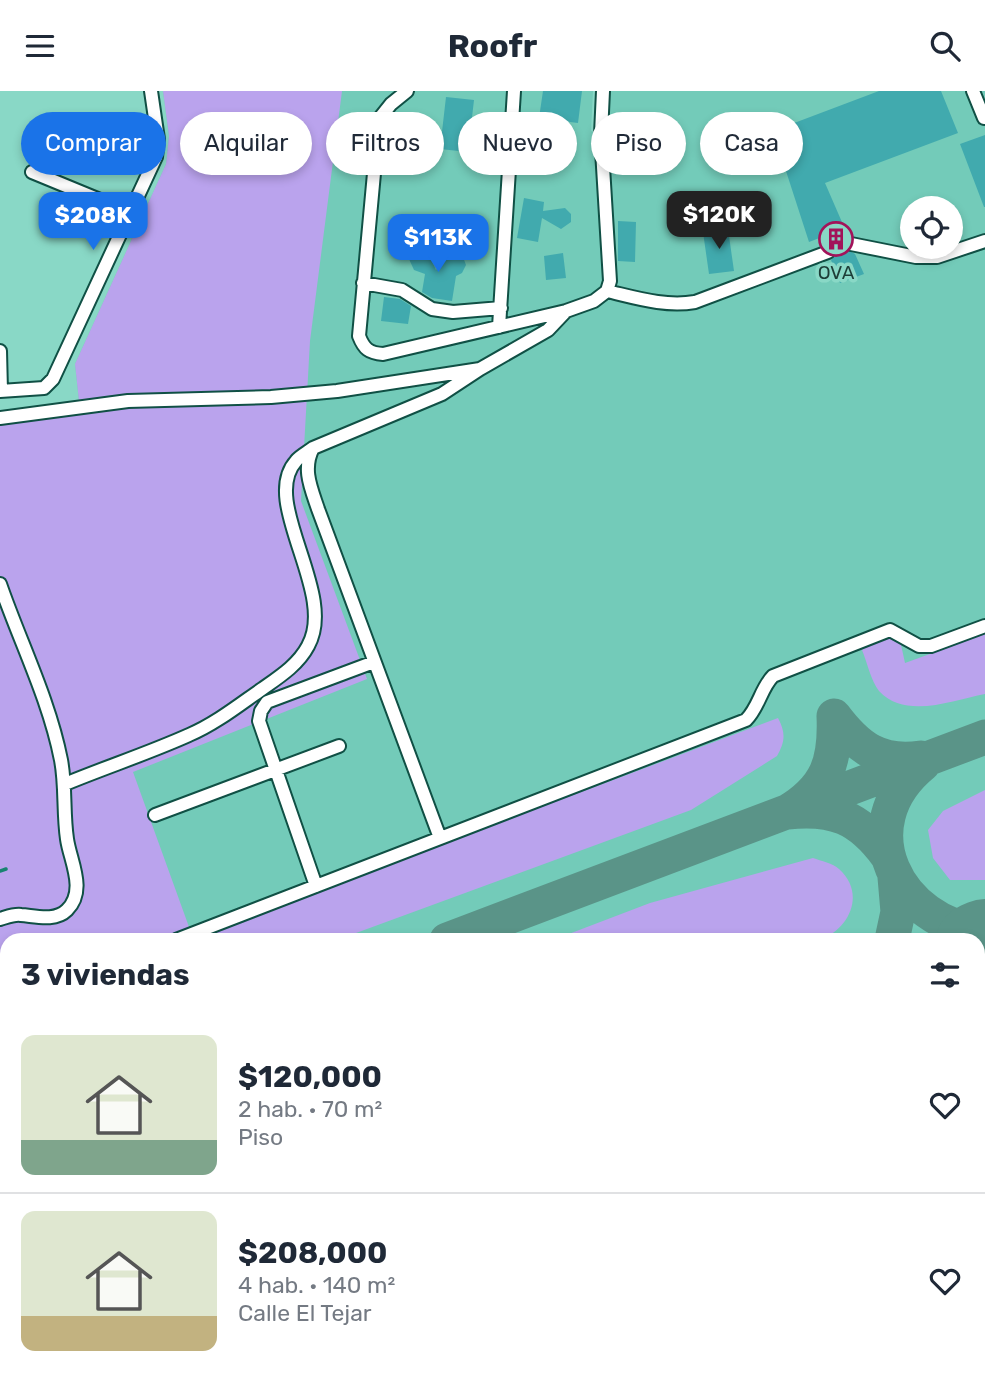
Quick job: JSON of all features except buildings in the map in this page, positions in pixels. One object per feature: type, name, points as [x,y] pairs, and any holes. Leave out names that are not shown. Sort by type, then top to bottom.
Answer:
[{"type":"street","points":[[0,351],[1,391],[44,388],[53,379],[156,157],[158,139],[151,91]]},
{"type":"street","points":[[407,91],[391,104],[379,120],[359,336],[363,346],[371,353],[383,354],[566,311],[594,301],[607,291],[610,281],[601,134],[603,91]]},
{"type":"street","points":[[499,327],[514,91]]},
{"type":"street","points":[[973,91],[984,118]]},
{"type":"street","points":[[39,175],[129,212]]},
{"type":"street","points":[[851,244],[926,257],[954,252],[985,241]]},
{"type":"street","points":[[607,291],[657,303],[677,305],[695,302],[828,252]]},
{"type":"street","points":[[363,283],[402,290],[432,309],[453,312],[500,308]]},
{"type":"street","points":[[65,784],[192,734],[290,670],[309,645],[315,624],[315,601],[287,507],[287,478],[295,461],[313,448],[442,394],[548,330],[566,311]]},
{"type":"street","points":[[1,419],[128,401],[271,397],[337,391],[480,369]]},
{"type":"street","points":[[313,448],[308,458],[310,482],[440,838]]},
{"type":"street","points":[[0,584],[45,703],[61,758],[65,784],[67,843],[76,868],[76,892],[67,910],[54,916],[18,915],[0,919]]},
{"type":"street","points":[[194,933],[746,720],[759,704],[767,682],[773,676],[890,630],[919,646],[931,646],[985,626]]},
{"type":"street","points":[[316,886],[259,721],[261,711],[267,702],[374,662]]},
{"type":"street","points":[[155,815],[339,746]]},
{"type":"shaded area","points":[[163,91],[593,91],[591,175],[686,175],[686,112],[610,112],[610,91],[985,91],[985,933],[0,933],[0,414],[27,413],[79,401],[75,364],[161,175],[166,175],[169,136]]},
{"type":"shaded area","points":[[163,91],[342,91],[339,112],[326,112],[326,175],[331,175],[310,341],[301,501],[367,679],[133,772],[191,933],[0,933],[0,414],[27,413],[79,401],[75,364],[161,175],[166,175],[169,136]]},
{"type":"shaded area","points":[[985,634],[985,694],[930,706],[902,705],[879,691],[862,650],[870,642],[892,636],[900,640],[905,663]]},
{"type":"shaded area","points":[[778,718],[783,742],[777,756],[691,810],[356,933],[206,933]]},
{"type":"shaded area","points":[[985,790],[985,880],[950,880],[933,858],[928,830],[943,811]]},
{"type":"shaded area","points":[[813,858],[839,869],[847,878],[853,899],[846,919],[833,933],[571,933],[650,903]]},
{"type":"waterway","points":[[0,871],[6,869]]},
{"type":"taxiway","points":[[887,855],[866,832],[844,817],[818,811],[787,812],[811,793],[826,772],[833,747],[834,716],[852,737],[871,751],[893,758],[921,758]]},
{"type":"taxiway","points":[[466,933],[985,737]]},
{"type":"taxiway","points":[[923,764],[900,789],[888,815],[886,842],[892,868],[907,892],[928,912],[954,926],[985,933]]},
{"type":"taxiway","points":[[894,933],[898,912],[895,877]]},
{"type":"tunnel","points":[[828,252],[851,244]]},
{"type":"place","name":"OVA","points":[[836,239]]}]
